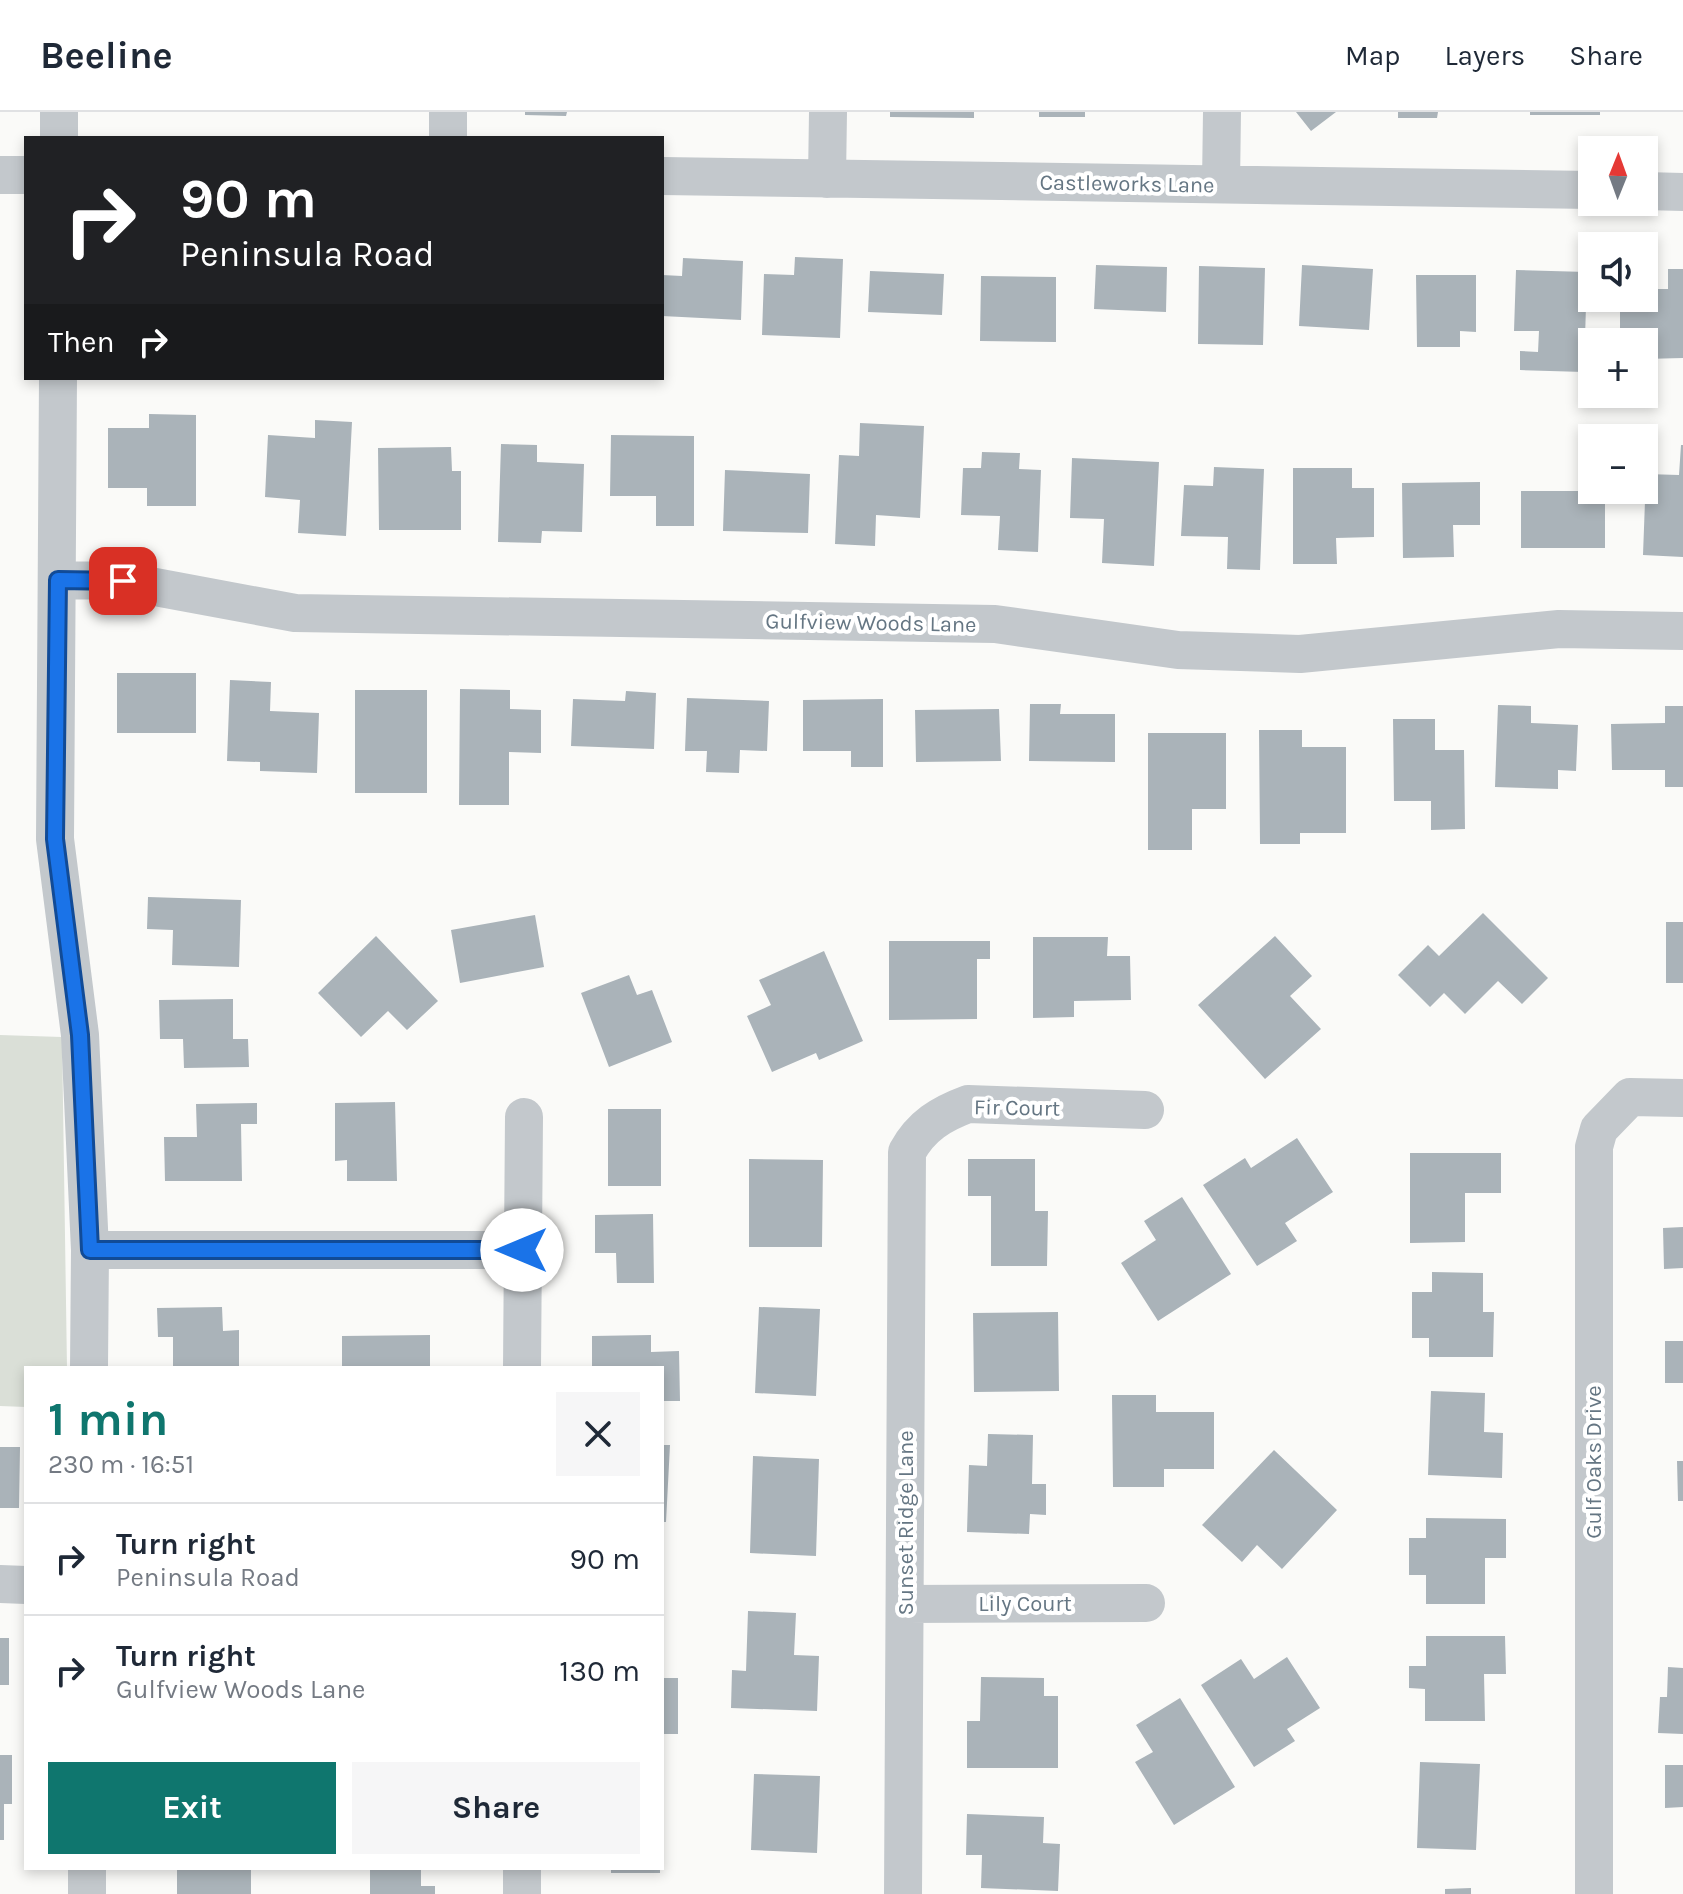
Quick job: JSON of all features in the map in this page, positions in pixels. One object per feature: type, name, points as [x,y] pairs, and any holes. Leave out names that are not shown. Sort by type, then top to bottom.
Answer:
[{"type":"street","points":[[59,112],[59,136]]},
{"type":"street","points":[[448,112],[448,136]]},
{"type":"street","points":[[827,179],[828,112]]},
{"type":"street","points":[[1221,184],[1222,112]]},
{"type":"street","points":[[0,175],[24,175]]},
{"type":"street","name":"Castleworks Lane","points":[[664,176],[1578,190]]},
{"type":"street","points":[[1658,191],[1683,192]]},
{"type":"street","points":[[58,380],[55,839],[80,1035],[90,1250],[89,1366]]},
{"type":"street","name":"Gulfview Woods Lane","points":[[58,580],[123,581],[295,613],[982,624],[1023,626],[1178,650],[1285,654],[1559,629],[1683,631]]},
{"type":"street","name":"Gulf Oaks Drive","points":[[1594,1894],[1594,1147],[1599,1129],[1630,1097],[1683,1098]]},
{"type":"street","name":"Fir Court","points":[[907,1152],[916,1135],[928,1125],[944,1113],[968,1104],[1145,1110]]},
{"type":"street","points":[[522,1366],[524,1117]]},
{"type":"street","name":"Sunset Ridge Lane","points":[[903,1894],[907,1152]]},
{"type":"street","points":[[90,1250],[522,1250]]},
{"type":"street","points":[[0,1584],[24,1585]]},
{"type":"street","name":"Lily Court","points":[[905,1604],[1146,1603]]},
{"type":"street","points":[[87,1870],[87,1894]]},
{"type":"street","points":[[522,1870],[522,1894]]},
{"type":"shaded area","points":[[0,1035],[62,1037],[67,1366],[24,1366],[24,1407],[0,1406]]},
{"type":"building","points":[[525,112],[567,112],[566,116],[525,115]]},
{"type":"building","points":[[890,112],[974,112],[974,118],[890,117]]},
{"type":"building","points":[[1039,112],[1085,112],[1085,117],[1039,117]]},
{"type":"building","points":[[1296,112],[1336,112],[1311,131]]},
{"type":"building","points":[[1398,112],[1438,112],[1437,118],[1398,118]]},
{"type":"building","points":[[1530,112],[1600,112],[1600,115],[1530,115]]},
{"type":"building","points":[[795,257],[843,259],[840,338],[762,335],[764,274],[794,275]]},
{"type":"building","points":[[683,258],[743,261],[741,320],[664,316],[664,275],[682,276]]},
{"type":"building","points":[[1096,265],[1167,267],[1166,312],[1094,309]]},
{"type":"building","points":[[1302,265],[1373,269],[1369,330],[1299,326]]},
{"type":"building","points":[[1199,266],[1265,268],[1263,345],[1198,344]]},
{"type":"building","points":[[1668,269],[1683,269],[1683,358],[1658,359],[1658,328],[1620,328],[1620,312],[1658,312],[1658,289],[1668,289]]},
{"type":"building","points":[[1516,270],[1578,272],[1578,312],[1586,312],[1585,328],[1578,328],[1578,372],[1520,370],[1520,351],[1538,352],[1539,331],[1514,331]]},
{"type":"building","points":[[870,271],[944,274],[942,315],[868,312]]},
{"type":"building","points":[[1416,275],[1476,275],[1476,332],[1460,331],[1460,347],[1417,347]]},
{"type":"building","points":[[981,276],[1056,277],[1056,342],[980,341]]},
{"type":"building","points":[[149,414],[196,415],[196,506],[147,506],[147,488],[108,488],[108,428],[149,428]]},
{"type":"building","points":[[315,420],[352,422],[346,536],[298,533],[300,500],[265,497],[268,435],[315,438]]},
{"type":"building","points":[[860,423],[924,426],[920,518],[876,515],[875,546],[835,544],[839,455],[859,456]]},
{"type":"building","points":[[611,435],[694,436],[694,526],[656,526],[656,496],[610,496]]},
{"type":"building","points":[[501,444],[537,445],[537,462],[584,464],[582,532],[542,531],[541,543],[498,542]]},
{"type":"building","points":[[1683,445],[1683,557],[1643,555],[1645,504],[1658,504],[1658,474],[1679,475]]},
{"type":"building","points":[[451,447],[452,471],[461,471],[461,530],[379,530],[378,448]]},
{"type":"building","points":[[982,452],[1020,453],[1019,469],[1041,470],[1038,552],[998,550],[1000,516],[961,515],[963,468],[981,468]]},
{"type":"building","points":[[1072,458],[1159,462],[1154,566],[1102,563],[1104,519],[1070,518]]},
{"type":"building","points":[[1214,467],[1264,469],[1260,570],[1227,569],[1228,537],[1181,536],[1184,485],[1213,486]]},
{"type":"building","points":[[1293,468],[1352,468],[1352,488],[1374,488],[1374,537],[1336,538],[1337,564],[1293,564]]},
{"type":"building","points":[[725,470],[810,474],[808,533],[723,531]]},
{"type":"building","points":[[1480,482],[1480,525],[1453,525],[1454,557],[1403,558],[1402,483]]},
{"type":"building","points":[[1521,491],[1578,491],[1578,504],[1605,504],[1605,548],[1521,548]]},
{"type":"building","points":[[117,673],[196,673],[196,733],[117,733]]},
{"type":"building","points":[[230,680],[271,682],[270,711],[319,713],[317,773],[260,771],[260,762],[227,761]]},
{"type":"building","points":[[460,689],[510,690],[510,709],[541,710],[541,753],[509,752],[509,805],[459,805]]},
{"type":"building","points":[[355,690],[427,690],[427,793],[355,793]]},
{"type":"building","points":[[626,691],[656,693],[654,749],[571,746],[573,699],[625,701]]},
{"type":"building","points":[[687,698],[769,701],[767,751],[740,750],[739,773],[706,772],[707,751],[685,751]]},
{"type":"building","points":[[883,699],[883,767],[851,767],[851,751],[803,751],[803,700]]},
{"type":"building","points":[[1030,704],[1061,704],[1060,714],[1115,714],[1115,762],[1029,761]]},
{"type":"building","points":[[1498,705],[1531,706],[1531,723],[1578,725],[1576,771],[1558,770],[1558,789],[1495,787]]},
{"type":"building","points":[[1665,706],[1683,706],[1683,787],[1665,787],[1665,770],[1612,770],[1611,724],[1665,723]]},
{"type":"building","points":[[999,709],[1001,761],[916,762],[915,710]]},
{"type":"building","points":[[1393,719],[1435,719],[1435,750],[1464,750],[1465,829],[1431,830],[1431,801],[1394,801]]},
{"type":"building","points":[[1259,730],[1302,730],[1302,747],[1346,747],[1346,833],[1300,833],[1300,844],[1260,844]]},
{"type":"building","points":[[1148,733],[1226,733],[1226,809],[1192,809],[1192,850],[1148,850]]},
{"type":"building","points":[[148,897],[241,900],[239,967],[172,965],[173,930],[147,929]]},
{"type":"building","points":[[1483,913],[1548,978],[1522,1004],[1498,981],[1465,1014],[1444,993],[1430,1007],[1398,975],[1428,945],[1439,956]]},
{"type":"building","points":[[535,915],[544,967],[460,983],[451,930]]},
{"type":"building","points":[[1666,922],[1683,922],[1683,983],[1666,983]]},
{"type":"building","points":[[376,936],[438,1001],[407,1030],[388,1011],[361,1037],[318,993]]},
{"type":"building","points":[[1275,936],[1312,976],[1290,996],[1321,1029],[1265,1079],[1198,1005]]},
{"type":"building","points":[[1033,937],[1108,937],[1107,956],[1130,956],[1131,1000],[1074,1001],[1074,1017],[1033,1018]]},
{"type":"building","points":[[889,941],[990,941],[990,959],[977,959],[977,1019],[889,1020]]},
{"type":"building","points":[[824,951],[863,1041],[819,1060],[816,1053],[772,1072],[747,1016],[771,1005],[759,980]]},
{"type":"building","points":[[629,975],[637,995],[652,990],[672,1042],[609,1067],[581,993]]},
{"type":"building","points":[[233,999],[233,1039],[248,1039],[249,1067],[184,1068],[183,1039],[160,1039],[159,1000]]},
{"type":"building","points":[[395,1102],[397,1181],[347,1181],[347,1160],[335,1161],[335,1103]]},
{"type":"building","points":[[257,1103],[257,1124],[241,1124],[242,1181],[165,1181],[164,1137],[197,1137],[196,1104]]},
{"type":"building","points":[[608,1109],[661,1109],[661,1186],[608,1186]]},
{"type":"building","points":[[1297,1138],[1333,1192],[1285,1223],[1297,1241],[1257,1266],[1203,1185],[1245,1158],[1251,1168]]},
{"type":"building","points":[[1410,1153],[1501,1153],[1501,1193],[1465,1193],[1465,1242],[1410,1243]]},
{"type":"building","points":[[749,1159],[823,1160],[822,1247],[749,1247]]},
{"type":"building","points":[[968,1159],[1035,1159],[1035,1211],[1048,1211],[1047,1266],[991,1266],[991,1196],[968,1196]]},
{"type":"building","points":[[1182,1197],[1231,1274],[1158,1321],[1121,1263],[1156,1240],[1144,1221]]},
{"type":"building","points":[[653,1214],[654,1283],[617,1283],[616,1253],[595,1253],[595,1215]]},
{"type":"building","points":[[1683,1227],[1683,1268],[1664,1269],[1663,1228]]},
{"type":"building","points":[[1432,1272],[1483,1273],[1483,1312],[1494,1312],[1493,1357],[1429,1357],[1429,1338],[1412,1338],[1412,1292],[1432,1292]]},
{"type":"building","points":[[222,1307],[223,1331],[239,1330],[239,1366],[173,1366],[173,1337],[158,1337],[157,1308]]},
{"type":"building","points":[[759,1307],[820,1309],[816,1396],[755,1393]]},
{"type":"building","points":[[1058,1312],[1059,1391],[974,1392],[973,1313]]},
{"type":"building","points":[[430,1335],[430,1366],[342,1366],[342,1336]]},
{"type":"building","points":[[651,1335],[651,1352],[679,1351],[680,1401],[664,1401],[664,1366],[592,1366],[592,1336]]},
{"type":"building","points":[[1665,1341],[1683,1341],[1683,1383],[1665,1383]]},
{"type":"building","points":[[1431,1391],[1485,1393],[1484,1432],[1503,1433],[1502,1478],[1428,1475]]},
{"type":"building","points":[[1112,1395],[1156,1395],[1156,1412],[1214,1412],[1214,1469],[1164,1469],[1164,1487],[1113,1487]]},
{"type":"building","points":[[988,1434],[1033,1435],[1032,1484],[1046,1484],[1046,1515],[1030,1514],[1029,1534],[967,1532],[969,1465],[987,1466]]},
{"type":"building","points":[[664,1445],[670,1445],[666,1522]]},
{"type":"building","points":[[0,1447],[20,1447],[19,1508],[0,1508]]},
{"type":"building","points":[[1274,1450],[1337,1510],[1282,1569],[1257,1545],[1242,1562],[1202,1525]]},
{"type":"building","points":[[753,1456],[819,1459],[816,1556],[750,1553]]},
{"type":"building","points":[[1677,1461],[1683,1461],[1683,1501],[1678,1501]]},
{"type":"building","points":[[1426,1518],[1506,1519],[1506,1558],[1485,1558],[1485,1604],[1426,1604],[1426,1575],[1409,1575],[1409,1538],[1426,1538]]},
{"type":"building","points":[[748,1611],[796,1613],[794,1655],[819,1656],[817,1711],[731,1708],[732,1670],[746,1671]]},
{"type":"building","points":[[1426,1636],[1505,1636],[1506,1674],[1484,1674],[1485,1721],[1425,1721],[1425,1689],[1409,1688],[1409,1666],[1426,1666]]},
{"type":"building","points":[[0,1638],[9,1638],[9,1685],[0,1685]]},
{"type":"building","points":[[1287,1657],[1320,1708],[1287,1729],[1295,1741],[1254,1767],[1201,1685],[1241,1659],[1254,1679]]},
{"type":"building","points":[[1668,1667],[1683,1668],[1683,1734],[1658,1733],[1660,1697],[1667,1697]]},
{"type":"building","points":[[981,1677],[1044,1678],[1044,1696],[1058,1696],[1058,1768],[967,1768],[967,1721],[980,1721]]},
{"type":"building","points":[[664,1678],[678,1678],[678,1734],[664,1734]]},
{"type":"building","points":[[1180,1698],[1235,1787],[1174,1825],[1135,1762],[1153,1752],[1136,1725]]},
{"type":"building","points":[[0,1755],[12,1755],[12,1804],[4,1804],[4,1840],[0,1840]]},
{"type":"building","points":[[1420,1762],[1480,1764],[1476,1850],[1417,1848]]},
{"type":"building","points":[[1665,1765],[1683,1765],[1683,1807],[1665,1808]]},
{"type":"building","points":[[754,1774],[820,1776],[817,1853],[751,1850]]},
{"type":"building","points":[[967,1814],[1044,1817],[1043,1843],[1060,1844],[1058,1891],[981,1888],[982,1855],[966,1855]]},
{"type":"building","points":[[177,1870],[251,1870],[251,1894],[177,1894]]},
{"type":"building","points":[[370,1870],[421,1870],[421,1886],[435,1886],[435,1894],[370,1894]]},
{"type":"building","points":[[611,1870],[660,1870],[660,1873],[611,1873]]},
{"type":"building","points":[[1471,1888],[1471,1894],[1445,1894],[1445,1889]]},
{"type":"route","points":[[123,581],[58,580],[55,839],[80,1035],[90,1250],[522,1250]]}]
